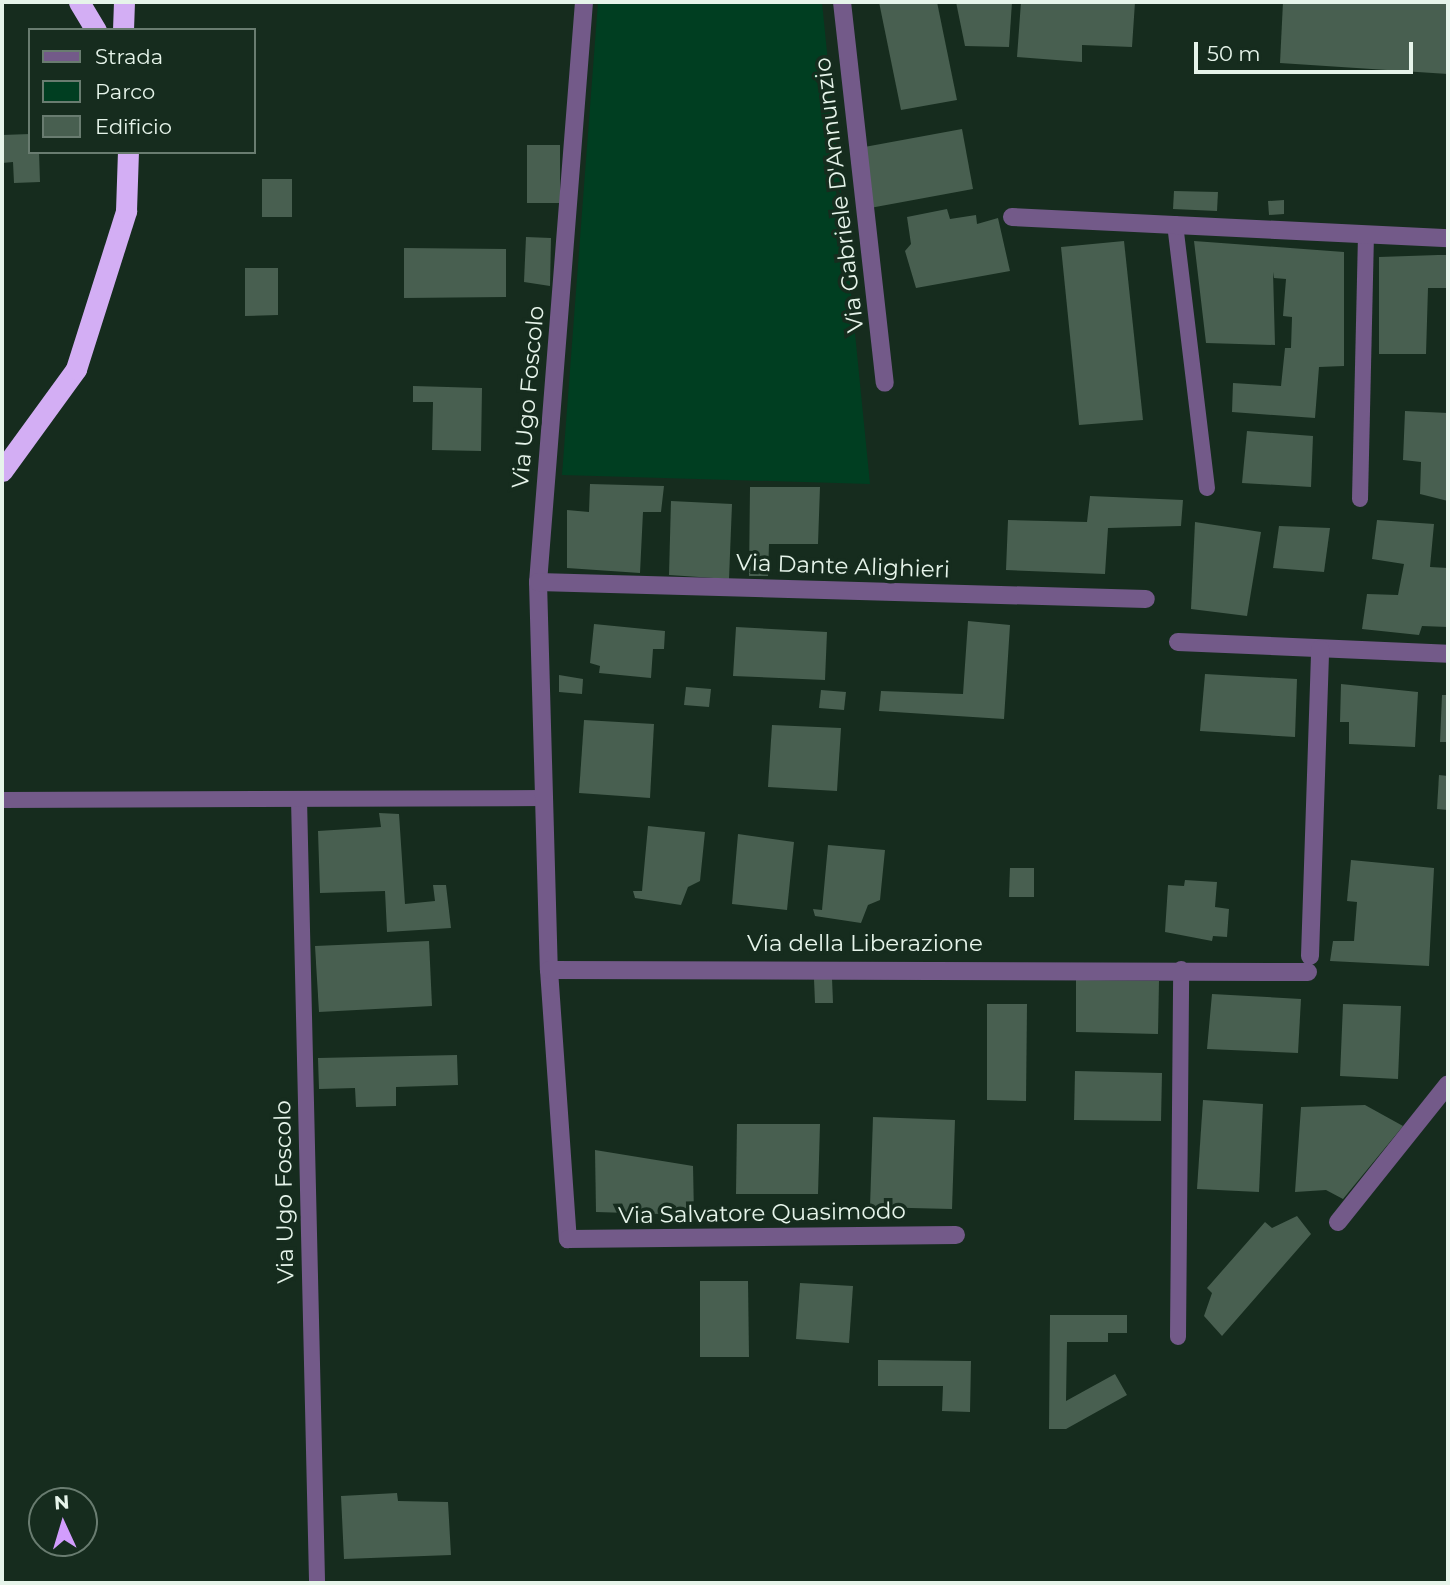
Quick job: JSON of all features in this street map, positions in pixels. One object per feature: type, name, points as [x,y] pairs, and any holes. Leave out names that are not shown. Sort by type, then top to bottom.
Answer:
[{"type":"highway","points":[[79,2],[95,28]]},
{"type":"highway","points":[[123,28],[124,2]]},
{"type":"highway","points":[[2,471],[76,369],[127,211],[128,154]]},
{"type":"street","name":"Via Ugo Foscolo","points":[[568,1239],[549,970],[538,582],[584,2]]},
{"type":"street","name":"Via Gabriele D'Annunzio","points":[[842,2],[885,383]]},
{"type":"street","points":[[1012,217],[1448,238]]},
{"type":"street","name":"Via Dante Alighieri","points":[[538,582],[1146,599]]},
{"type":"street","points":[[1178,642],[1448,654]]},
{"type":"street","name":"Via della Liberazione","points":[[549,970],[1181,969],[1309,964],[1320,649]]},
{"type":"street","points":[[1338,1222],[1448,1084]]},
{"type":"street","name":"Via Salvatore Quasimodo","points":[[568,1239],[956,1235]]},
{"type":"lane","points":[[1175,224],[1207,488]]},
{"type":"lane","points":[[1360,499],[1366,235]]},
{"type":"lane","points":[[2,800],[544,798]]},
{"type":"lane","name":"Via Ugo Foscolo","points":[[299,799],[317,1583]]},
{"type":"lane","points":[[1178,1337],[1181,969]]},
{"type":"green space","points":[[598,2],[822,2],[870,484],[562,475]]},
{"type":"building","points":[[879,2],[937,2],[957,100],[901,110]]},
{"type":"building","points":[[956,2],[1012,2],[1009,47],[965,46]]},
{"type":"building","points":[[1021,2],[1135,2],[1132,47],[1082,45],[1082,62],[1017,57]]},
{"type":"building","points":[[1283,2],[1448,2],[1448,74],[1280,63]]},
{"type":"building","points":[[962,129],[973,189],[870,208],[859,148]]},
{"type":"building","points":[[28,134],[28,154],[39,154],[40,182],[14,183],[13,162],[2,163],[2,135]]},
{"type":"building","points":[[527,145],[560,145],[560,203],[527,203]]},
{"type":"building","points":[[262,179],[292,179],[292,217],[262,217]]},
{"type":"building","points":[[1174,191],[1218,192],[1217,211],[1173,209]]},
{"type":"building","points":[[1284,200],[1284,214],[1269,215],[1268,201]]},
{"type":"building","points":[[947,209],[950,219],[976,215],[977,224],[998,218],[1010,271],[916,288],[905,251],[911,244],[907,217]]},
{"type":"building","points":[[526,237],[551,238],[550,286],[524,282]]},
{"type":"building","points":[[1124,241],[1143,420],[1079,425],[1061,247]]},
{"type":"building","points":[[1194,241],[1344,252],[1344,366],[1319,367],[1315,418],[1232,412],[1233,383],[1281,386],[1285,348],[1291,348],[1292,317],[1283,316],[1286,279],[1274,278],[1273,272],[1275,345],[1206,343]]},
{"type":"building","points":[[404,248],[506,249],[506,297],[404,298]]},
{"type":"building","points":[[1448,255],[1448,288],[1428,288],[1426,354],[1379,354],[1379,257]]},
{"type":"building","points":[[245,268],[278,268],[278,315],[245,316]]},
{"type":"building","points":[[413,386],[482,388],[481,451],[432,450],[433,402],[413,402]]},
{"type":"building","points":[[1405,411],[1448,413],[1448,501],[1420,494],[1421,462],[1403,460]]},
{"type":"building","points":[[1247,431],[1313,436],[1311,487],[1242,483]]},
{"type":"building","points":[[590,484],[664,486],[661,512],[643,512],[640,573],[567,568],[567,510],[589,512]]},
{"type":"building","points":[[750,487],[820,487],[818,544],[769,544],[768,576],[749,576]]},
{"type":"building","points":[[1090,496],[1183,500],[1181,526],[1108,528],[1105,574],[1006,570],[1008,520],[1087,522]]},
{"type":"building","points":[[671,501],[732,504],[729,579],[669,575]]},
{"type":"building","points":[[1377,520],[1434,524],[1430,567],[1448,568],[1448,627],[1422,626],[1419,635],[1362,629],[1367,594],[1398,595],[1404,564],[1372,559]]},
{"type":"building","points":[[1195,522],[1261,532],[1247,616],[1191,609]]},
{"type":"building","points":[[1279,526],[1330,528],[1324,572],[1273,568]]},
{"type":"building","points":[[968,621],[1010,625],[1004,719],[879,711],[881,691],[963,694]]},
{"type":"building","points":[[594,624],[665,631],[664,649],[653,649],[651,678],[599,673],[600,666],[590,663]]},
{"type":"building","points":[[736,627],[827,632],[825,680],[733,676]]},
{"type":"building","points":[[1205,674],[1297,679],[1295,737],[1200,731]]},
{"type":"building","points":[[559,675],[583,679],[582,694],[559,692]]},
{"type":"building","points":[[1341,684],[1418,692],[1415,747],[1349,744],[1349,722],[1340,722]]},
{"type":"building","points":[[686,687],[711,689],[709,707],[684,705]]},
{"type":"building","points":[[821,690],[846,692],[844,710],[819,708]]},
{"type":"building","points":[[1442,695],[1448,695],[1448,742],[1440,742]]},
{"type":"building","points":[[584,720],[654,724],[650,798],[579,793]]},
{"type":"building","points":[[772,725],[841,728],[837,791],[768,787]]},
{"type":"building","points":[[1439,775],[1448,776],[1448,810],[1437,809]]},
{"type":"building","points":[[379,813],[399,814],[405,904],[435,901],[433,885],[446,885],[451,928],[387,932],[385,891],[320,893],[318,831],[381,827]]},
{"type":"building","points":[[648,826],[705,832],[700,881],[688,887],[681,905],[635,898],[633,891],[642,891]]},
{"type":"building","points":[[738,834],[794,842],[787,910],[732,904]]},
{"type":"building","points":[[828,845],[885,850],[880,900],[868,905],[861,923],[815,916],[813,909],[822,910]]},
{"type":"building","points":[[1351,860],[1434,868],[1429,966],[1330,961],[1333,941],[1354,941],[1357,902],[1347,901]]},
{"type":"building","points":[[1010,868],[1034,868],[1034,897],[1009,897]]},
{"type":"building","points":[[1185,880],[1217,882],[1215,907],[1229,909],[1227,937],[1213,936],[1212,941],[1165,932],[1168,885],[1184,886]]},
{"type":"building","points":[[429,941],[432,1006],[319,1012],[315,946]]},
{"type":"building","points":[[832,978],[833,1003],[815,1003],[814,979]]},
{"type":"building","points":[[1076,980],[1159,981],[1158,1034],[1076,1032]]},
{"type":"building","points":[[1212,994],[1301,999],[1298,1053],[1207,1049]]},
{"type":"building","points":[[987,1004],[1027,1004],[1026,1101],[987,1100]]},
{"type":"building","points":[[1343,1004],[1401,1006],[1398,1079],[1340,1076]]},
{"type":"building","points":[[457,1055],[458,1085],[396,1087],[396,1106],[356,1107],[355,1088],[319,1089],[318,1058]]},
{"type":"building","points":[[1075,1071],[1162,1073],[1161,1121],[1074,1120]]},
{"type":"building","points":[[1203,1100],[1263,1104],[1259,1192],[1197,1189]]},
{"type":"building","points":[[1365,1105],[1403,1126],[1343,1199],[1326,1190],[1295,1192],[1301,1107]]},
{"type":"building","points":[[873,1117],[955,1120],[952,1209],[870,1207]]},
{"type":"building","points":[[737,1124],[820,1124],[818,1194],[736,1194]]},
{"type":"building","points":[[595,1150],[693,1166],[694,1215],[596,1212]]},
{"type":"building","points":[[1297,1216],[1311,1234],[1222,1336],[1204,1316],[1212,1293],[1207,1288],[1265,1222],[1272,1228]]},
{"type":"building","points":[[700,1281],[748,1281],[749,1357],[700,1357]]},
{"type":"building","points":[[800,1283],[853,1286],[849,1343],[796,1339]]},
{"type":"building","points":[[1050,1315],[1127,1315],[1127,1333],[1108,1333],[1108,1342],[1067,1342],[1066,1401],[1115,1374],[1127,1395],[1066,1429],[1049,1429]]},
{"type":"building","points":[[878,1360],[971,1361],[970,1412],[942,1411],[943,1386],[878,1386]]},
{"type":"building","points":[[397,1493],[398,1501],[448,1502],[451,1555],[344,1559],[341,1496]]}]
